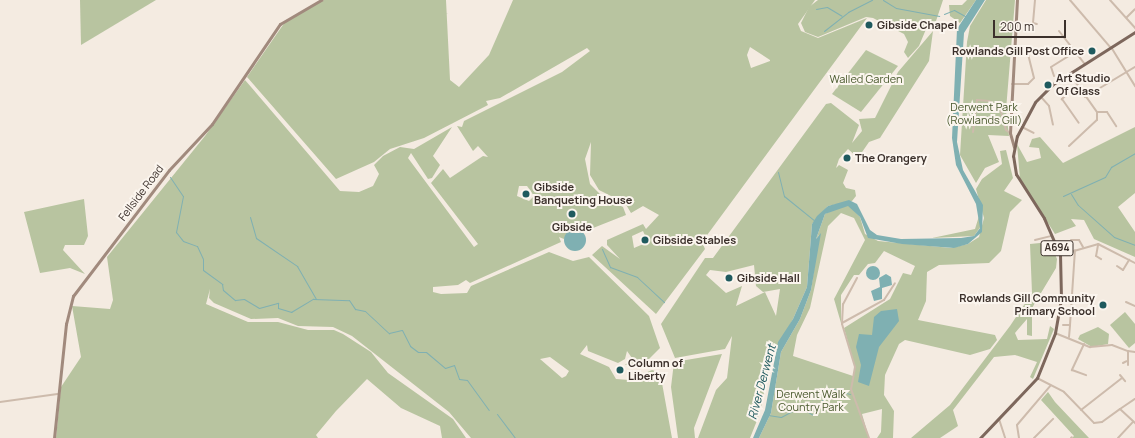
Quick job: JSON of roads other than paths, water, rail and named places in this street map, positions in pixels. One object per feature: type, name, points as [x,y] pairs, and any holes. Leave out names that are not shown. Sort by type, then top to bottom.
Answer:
[{"type":"main road","name":"A694","points":[[980,438],[1037,378],[1055,333],[1063,279],[1060,255],[1052,236],[1018,178],[1014,147],[1015,141],[1021,127],[1041,97],[1069,72],[1135,32]]},
{"type":"street","name":"Fellside Road","points":[[54,438],[57,394],[73,296],[169,170],[212,124],[280,24],[321,0]]},
{"type":"street","points":[[1015,141],[1010,136],[1017,0]]},
{"type":"street","points":[[1035,0],[1033,23],[1037,24]]},
{"type":"street","points":[[1070,0],[1111,47],[1135,86]]},
{"type":"street","points":[[1072,3],[1076,0]]},
{"type":"street","points":[[1110,0],[1127,17],[1135,28]]},
{"type":"street","points":[[1127,17],[1135,9]]},
{"type":"street","points":[[1059,31],[1077,51],[1084,63]]},
{"type":"street","points":[[1012,84],[1031,83],[1034,78],[1027,49]]},
{"type":"street","points":[[1054,76],[1050,67],[1077,51]]},
{"type":"street","points":[[1085,97],[1135,67]]},
{"type":"street","points":[[1068,146],[1097,120],[1097,112],[1085,97],[1069,72]]},
{"type":"street","points":[[1077,85],[1062,99],[1079,123]]},
{"type":"street","points":[[1041,97],[1049,106],[1053,125]]},
{"type":"street","points":[[974,132],[977,100],[990,101],[1000,108],[1014,147]]},
{"type":"street","points":[[1097,112],[1107,112],[1116,126]]},
{"type":"street","points":[[1021,127],[1034,133]]},
{"type":"street","points":[[1035,240],[1052,236]]},
{"type":"street","points":[[1071,240],[1079,240],[1083,247]]},
{"type":"street","points":[[1060,255],[1083,247],[1098,244],[1135,263]]},
{"type":"street","points":[[1098,244],[1095,257],[1101,259]]},
{"type":"street","points":[[1069,337],[1075,250]]},
{"type":"street","points":[[1117,266],[1124,270],[1128,260]]},
{"type":"street","points":[[857,278],[843,304],[842,323],[855,367],[851,389],[869,438]]},
{"type":"street","points":[[842,323],[884,300],[894,282]]},
{"type":"street","points":[[1126,302],[1135,306]]},
{"type":"street","points":[[1063,324],[1070,325]]},
{"type":"street","points":[[1055,333],[1069,337],[1096,349],[1112,345],[1135,352]]},
{"type":"street","points":[[1084,344],[1072,370],[1086,374]]},
{"type":"street","points":[[1128,351],[1126,361],[1128,364]]},
{"type":"street","points":[[1120,375],[1125,382]]},
{"type":"street","points":[[1037,378],[1064,392],[1096,424],[1135,399]]},
{"type":"street","points":[[1081,410],[1122,378]]},
{"type":"street","points":[[1019,438],[1017,425],[1051,385]]},
{"type":"street","points":[[0,402],[57,394]]},
{"type":"street","points":[[1118,438],[1134,422],[1120,409]]},
{"type":"street","points":[[999,419],[1005,438]]},
{"type":"street","points":[[1034,438],[1053,419]]},
{"type":"water","points":[[976,0],[985,0],[964,33],[957,142],[963,170],[983,205],[982,232],[968,244],[954,248],[902,244],[868,238],[860,217],[848,206],[825,214],[816,239],[821,233],[811,290],[800,319],[781,352],[771,413],[759,438],[753,438],[765,410],[778,342],[793,319],[807,287],[812,224],[817,216],[828,206],[849,200],[857,204],[870,230],[877,235],[901,239],[961,238],[974,236],[980,228],[976,204],[956,165],[952,138],[957,29]]},
{"type":"water","points":[[575,229],[583,232],[586,240],[583,248],[575,251],[567,248],[564,240],[567,232]]},
{"type":"water","points":[[870,266],[876,266],[880,270],[880,276],[876,280],[870,280],[866,276],[866,270]]},
{"type":"water","points":[[886,274],[891,277],[892,285],[882,288],[882,299],[874,301],[871,291],[880,287],[879,278]]},
{"type":"water","points":[[897,309],[899,321],[879,347],[869,386],[858,382],[861,365],[856,347],[859,334],[872,335],[874,317],[881,311]]},
{"type":"waterway","points":[[824,31],[848,12],[872,0]]},
{"type":"waterway","points":[[883,0],[896,8],[939,16]]},
{"type":"waterway","points":[[816,9],[827,7],[842,16]]},
{"type":"waterway","points":[[944,14],[954,10],[965,16]]},
{"type":"waterway","points":[[1063,196],[1105,177],[1111,167],[1135,153]]},
{"type":"waterway","points":[[778,172],[784,196],[814,220]]},
{"type":"waterway","points":[[170,177],[183,196],[176,232],[183,241],[197,246],[203,259],[203,270],[222,284],[223,290],[235,300],[244,299],[259,308],[278,303],[278,308],[291,312],[313,299],[349,300],[355,309],[365,311],[389,333],[402,330],[410,346],[418,352],[426,352],[445,368],[454,365],[459,379],[467,380],[489,410]]},
{"type":"waterway","points":[[1071,194],[1078,205],[1114,237],[1135,245]]},
{"type":"waterway","points":[[250,217],[256,238],[297,266],[316,299]]},
{"type":"waterway","points":[[602,249],[610,267],[637,277],[664,302]]},
{"type":"waterway","points":[[768,415],[781,417],[800,407],[813,415],[830,388],[850,394]]},
{"type":"waterway","points":[[497,414],[515,438]]},
{"type":"place","name":"Gibside Chapel","points":[[869,25]]},
{"type":"place","name":"Rowlands Gill Post Office","points":[[1092,51]]},
{"type":"place","name":"Art Studio Of Glass","points":[[1048,85]]},
{"type":"place","name":"The Orangery","points":[[847,158]]},
{"type":"place","name":"Gibside Banqueting House","points":[[526,194]]},
{"type":"place","name":"Gibside","points":[[572,214]]},
{"type":"place","name":"Gibside Stables","points":[[645,240]]},
{"type":"place","name":"Gibside Hall","points":[[729,278]]},
{"type":"place","name":"Rowlands Gill Community Primary School","points":[[1103,305]]},
{"type":"place","name":"Column of Liberty","points":[[620,370]]},
{"type":"park label","name":"Walled Garden","points":[[866,79]]},
{"type":"park label","name":"Derwent Park (Rowlands Gill)","points":[[984,114]]},
{"type":"park label","name":"Derwent Walk Country Park","points":[[811,401]]},
{"type":"water label","name":"River Derwent","points":[[762,382]]}]
